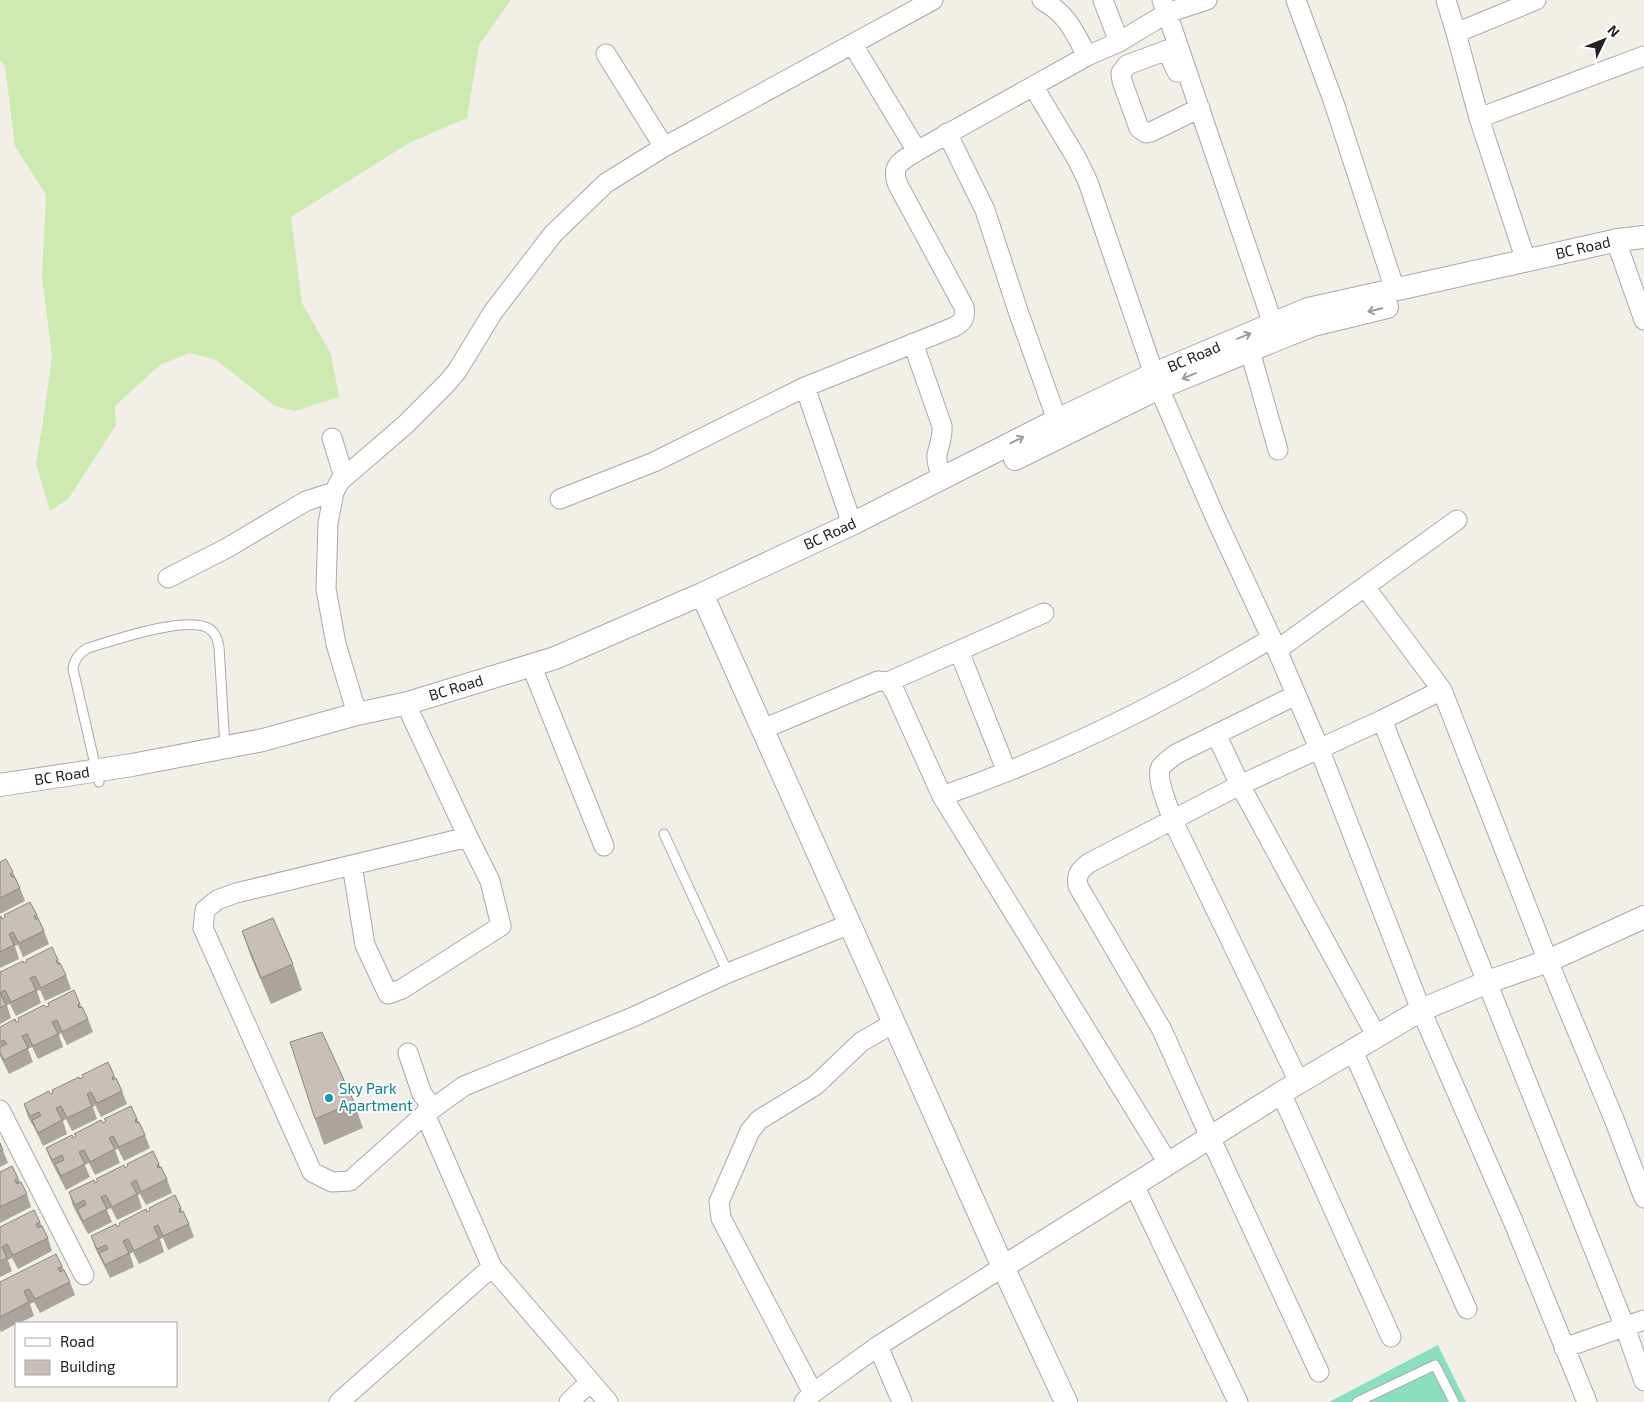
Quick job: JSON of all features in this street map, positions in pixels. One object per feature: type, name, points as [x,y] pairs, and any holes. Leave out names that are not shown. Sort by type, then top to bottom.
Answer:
[{"type":"street","points":[[168,578],[227,548],[306,501],[339,484],[447,383],[457,371],[493,312],[553,234],[606,182],[664,147],[933,0]]},
{"type":"street","points":[[1042,0],[1061,12],[1072,27],[1087,56]]},
{"type":"street","points":[[1103,0],[1118,42]]},
{"type":"street","points":[[560,499],[654,462],[805,387],[954,328],[962,323],[966,315],[964,307],[894,176],[895,169],[900,162],[947,133],[1032,86],[1087,56],[1118,42],[1164,7],[1207,0]]},
{"type":"street","points":[[1296,0],[1334,103],[1395,290]]},
{"type":"street","points":[[1446,0],[1478,118],[1528,267]]},
{"type":"street","points":[[1456,33],[1536,0]]},
{"type":"street","points":[[1164,7],[1184,77],[1276,332]]},
{"type":"street","points":[[853,45],[917,151]]},
{"type":"street","points":[[1184,77],[1168,50],[1127,65],[1121,73],[1122,81],[1139,128],[1146,133],[1196,110]]},
{"type":"street","points":[[606,54],[664,147]]},
{"type":"street","points":[[1478,118],[1644,56]]},
{"type":"street","points":[[1032,86],[1077,159],[1088,182],[1157,381],[1216,519],[1319,748],[1421,1010],[1501,1194],[1587,1402]]},
{"type":"street","points":[[947,133],[985,210],[1057,420]]},
{"type":"street","name":"BC Road","points":[[0,797],[262,740],[357,714],[409,709],[437,709],[536,677],[622,645],[705,600],[1057,420],[1276,332],[1313,325],[1528,267],[1618,240],[1644,237]]},
{"type":"street","name":"BC Road","points":[[0,785],[98,776],[268,753],[409,709],[556,658],[705,600],[1157,381],[1250,351],[1308,309],[1395,290],[1644,249]]},
{"type":"street","points":[[1620,252],[1644,320]]},
{"type":"street","points":[[913,344],[942,426],[943,436],[937,455],[937,463],[942,479]]},
{"type":"street","points":[[1250,351],[1278,450]]},
{"type":"street","points":[[805,387],[852,524]]},
{"type":"street","points":[[332,438],[339,484],[328,523],[326,590],[336,644],[357,714]]},
{"type":"street","points":[[942,796],[1008,772],[1081,741],[1274,645],[1365,587],[1457,520]]},
{"type":"street","points":[[1365,587],[1442,690],[1548,962],[1614,1119],[1644,1198]]},
{"type":"street","points":[[705,600],[1003,1267],[1066,1402]]},
{"type":"street","points":[[763,729],[878,681],[888,682],[1044,613]]},
{"type":"street","points":[[958,651],[1008,772]]},
{"type":"street","points":[[536,677],[604,846]]},
{"type":"street","points":[[888,682],[895,692],[942,796],[1168,1163]]},
{"type":"street","points":[[1319,1372],[1162,1030],[1078,886],[1076,877],[1080,870],[1089,863],[1240,785],[1382,720],[1442,690]]},
{"type":"street","points":[[1296,695],[1176,754],[1160,768],[1159,777],[1173,821],[1290,1088],[1390,1337]]},
{"type":"street","points":[[352,865],[365,945],[388,994],[402,989],[501,926],[490,881],[409,709]]},
{"type":"street","points":[[1382,720],[1488,982],[1644,1381]]},
{"type":"street","points":[[1216,734],[1240,785],[1377,1037]]},
{"type":"street","points":[[468,837],[236,893],[217,900],[205,910],[204,928],[312,1172],[332,1182],[350,1181],[425,1114],[464,1086],[633,1017],[728,974],[850,924]]},
{"type":"street","points":[[894,1023],[861,1042],[816,1085],[759,1120],[750,1131],[719,1202],[721,1218],[808,1397],[878,1346],[1003,1267],[1210,1137],[1421,1010],[1488,982],[1548,962],[1644,918]]},
{"type":"street","points":[[1352,1051],[1467,1309]]},
{"type":"street","points":[[408,1053],[422,1094],[430,1104],[425,1114]]},
{"type":"street","points":[[0,1110],[84,1275]]},
{"type":"street","points":[[425,1114],[492,1267],[608,1402]]},
{"type":"street","points":[[1134,1185],[1238,1402]]},
{"type":"street","points":[[339,1402],[492,1267]]},
{"type":"street","points":[[1564,1348],[1644,1320]]},
{"type":"street","points":[[878,1346],[902,1402]]},
{"type":"street","points":[[569,1402],[590,1382]]},
{"type":"lane","points":[[98,776],[73,669],[75,660],[80,652],[88,648],[158,628],[201,625],[212,630],[219,647],[225,747]]},
{"type":"lane","points":[[664,834],[728,974]]},
{"type":"lane","points":[[1358,1402],[1435,1365],[1454,1402]]},
{"type":"green space","points":[[0,0],[511,0],[479,45],[467,118],[411,142],[291,217],[302,303],[331,354],[339,397],[295,411],[275,406],[216,360],[189,353],[160,365],[115,406],[116,425],[69,498],[50,511],[36,464],[52,356],[42,278],[46,195],[15,146],[5,66],[0,60]]},
{"type":"green space","points":[[1438,1345],[1466,1402],[1329,1402]]},
{"type":"building","points":[[6,859],[13,872],[10,874],[12,877],[14,876],[20,888],[0,898],[0,862]]},
{"type":"building","points":[[30,902],[37,915],[34,916],[36,920],[38,918],[44,931],[19,943],[13,932],[9,934],[14,945],[0,952],[0,917],[2,919],[5,917],[4,915]]},
{"type":"building","points":[[273,918],[293,964],[261,978],[242,931]]},
{"type":"building","points":[[52,947],[58,960],[56,961],[58,964],[60,963],[66,975],[41,988],[35,976],[30,978],[36,990],[11,1002],[5,990],[0,993],[0,972],[23,961],[24,963],[27,962],[26,960]]},
{"type":"building","points":[[74,990],[80,1004],[78,1005],[79,1008],[82,1007],[88,1019],[62,1032],[57,1020],[52,1022],[58,1034],[33,1046],[27,1034],[22,1036],[28,1048],[4,1060],[0,1053],[0,1047],[7,1044],[4,1040],[0,1042],[0,1027],[15,1019],[16,1022],[19,1021],[18,1018],[44,1005],[46,1007],[49,1006],[48,1003]]},
{"type":"building","points":[[0,993],[6,1005],[0,1008]]},
{"type":"building","name":"Sky Park Apartment","points":[[322,1032],[354,1102],[315,1119],[290,1042]]},
{"type":"building","points":[[108,1062],[114,1075],[112,1077],[113,1080],[116,1078],[122,1091],[97,1103],[91,1092],[87,1094],[92,1106],[67,1118],[61,1106],[56,1108],[62,1120],[38,1133],[32,1120],[41,1116],[39,1112],[30,1116],[24,1104],[49,1091],[50,1094],[53,1093],[52,1090],[79,1077],[80,1079],[83,1077],[82,1075]]},
{"type":"building","points":[[131,1106],[137,1119],[135,1120],[136,1123],[139,1122],[145,1135],[119,1147],[113,1136],[109,1138],[115,1149],[90,1162],[84,1150],[79,1152],[85,1164],[61,1176],[55,1164],[64,1160],[62,1155],[52,1160],[46,1148],[72,1135],[73,1138],[76,1136],[74,1134],[101,1120],[103,1123],[106,1121],[104,1119]]},
{"type":"building","points":[[153,1151],[159,1164],[157,1165],[158,1168],[161,1167],[167,1179],[141,1192],[136,1180],[131,1183],[137,1194],[112,1207],[106,1195],[101,1197],[107,1209],[83,1221],[77,1209],[86,1205],[84,1200],[75,1205],[69,1192],[94,1180],[95,1183],[98,1181],[96,1179],[124,1165],[125,1168],[128,1166],[127,1164]]},
{"type":"building","points":[[12,1166],[18,1178],[15,1180],[17,1184],[21,1182],[27,1194],[0,1207],[0,1172]]},
{"type":"building","points":[[175,1195],[181,1208],[179,1209],[180,1213],[183,1211],[189,1224],[163,1236],[158,1225],[154,1227],[159,1238],[134,1251],[128,1239],[123,1241],[129,1253],[105,1265],[99,1253],[108,1249],[106,1245],[97,1249],[91,1236],[116,1224],[117,1227],[120,1225],[119,1223],[146,1209],[147,1212],[150,1210],[149,1208]]},
{"type":"building","points":[[34,1210],[40,1222],[36,1224],[38,1228],[42,1226],[48,1238],[13,1255],[7,1244],[2,1247],[7,1258],[0,1261],[0,1227]]},
{"type":"building","points":[[56,1254],[62,1266],[58,1268],[60,1272],[64,1270],[70,1282],[35,1299],[29,1289],[24,1291],[29,1302],[0,1317],[0,1282]]},
{"type":"place","name":"Sky Park Apartment","points":[[329,1098]]}]
